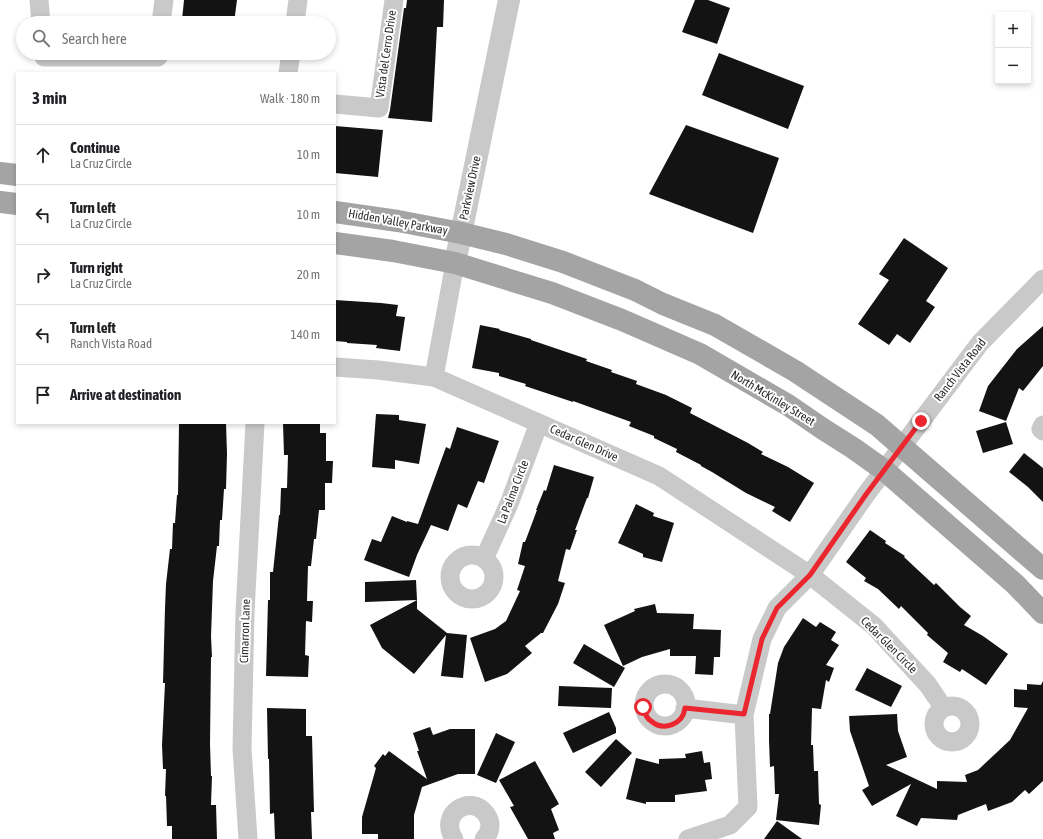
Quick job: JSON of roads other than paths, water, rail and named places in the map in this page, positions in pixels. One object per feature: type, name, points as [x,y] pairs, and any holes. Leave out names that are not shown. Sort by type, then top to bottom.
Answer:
[{"type":"main road","points":[[0,173],[16,175]]},
{"type":"main road","points":[[0,202],[16,204]]},
{"type":"main road","name":"Hidden Valley Parkway","points":[[336,212],[398,221],[461,233]]},
{"type":"main road","points":[[461,233],[506,244],[562,262],[635,290],[663,304],[715,325],[795,371],[876,425],[1043,569]]},
{"type":"main road","points":[[336,243],[392,251],[455,263]]},
{"type":"main road","name":"North McKinley Street","points":[[455,263],[552,293],[622,320],[700,354],[788,405],[884,470],[1015,584],[1043,613]]},
{"type":"street","points":[[39,0],[40,16]]},
{"type":"street","points":[[162,16],[164,0]]},
{"type":"street","points":[[296,16],[298,0]]},
{"type":"street","name":"Vista del Cerro Drive","points":[[336,104],[379,108],[394,0]]},
{"type":"street","name":"Parkview Drive","points":[[434,377],[455,263],[509,0]]},
{"type":"street","points":[[55,61],[81,60]]},
{"type":"street","points":[[288,72],[290,60]]},
{"type":"street","name":"Ranch Vista Road","points":[[688,839],[730,825],[748,807],[744,714],[762,639],[777,608],[810,575],[867,493],[980,343],[1043,279]]},
{"type":"street","name":"Cedar Glen Drive","points":[[336,367],[378,370],[434,377],[539,423],[658,476],[810,575]]},
{"type":"street","name":"La Palma Circle","points":[[484,559],[509,504],[539,423]]},
{"type":"street","name":"Cimarron Lane","points":[[248,839],[242,748],[245,612],[256,424]]},
{"type":"street","name":"Cedar Glen Circle","points":[[810,575],[874,626],[928,685],[943,707]]},
{"type":"street","points":[[685,708],[744,714]]},
{"type":"street","points":[[454,839],[449,827],[450,820],[457,809],[470,805],[476,806],[483,810],[490,823],[490,830],[484,839]]}]
